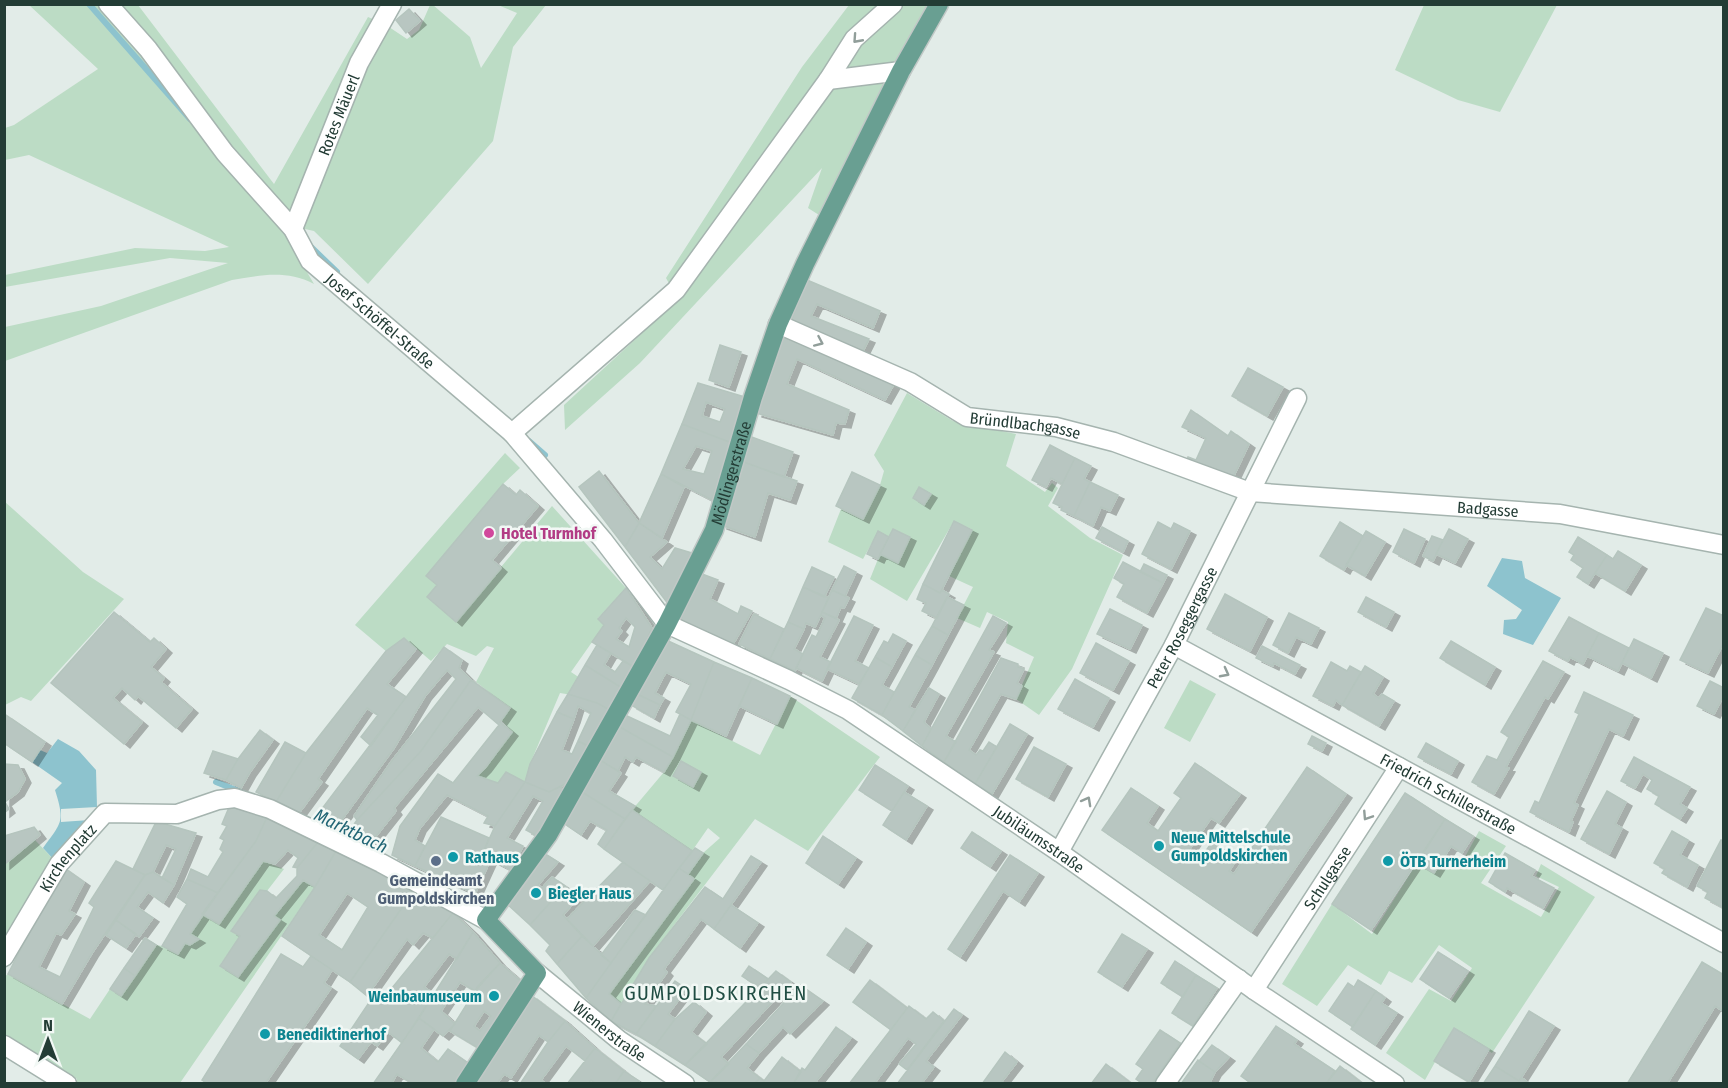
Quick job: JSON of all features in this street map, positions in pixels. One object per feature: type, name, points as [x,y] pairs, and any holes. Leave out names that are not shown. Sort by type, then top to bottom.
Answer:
[{"type":"main road","name":"Mödlingerstraße","points":[[486,920],[548,835],[667,624],[714,530],[753,397],[778,324],[805,264],[901,71],[939,4]]},
{"type":"main road","points":[[465,1083],[537,973],[486,920]]},
{"type":"street","name":"Josef Schöffel-Straße","points":[[108,4],[148,50],[225,153],[293,229],[310,261],[512,433],[603,540],[667,624]]},
{"type":"street","name":"Rotes Mäuerl","points":[[293,229],[358,63],[392,4]]},
{"type":"street","points":[[512,433],[676,290],[828,80],[854,39],[893,4]]},
{"type":"street","points":[[828,80],[901,71]]},
{"type":"street","name":"Bründlbachgasse","points":[[778,324],[910,382],[967,417],[1056,427],[1114,442],[1250,492]]},
{"type":"street","name":"Peter Roseggergasse","points":[[1059,852],[1173,645],[1297,398]]},
{"type":"street","name":"Badgasse","points":[[1250,492],[1560,514],[1724,545]]},
{"type":"street","name":"Jubiläumsstraße","points":[[667,624],[848,710],[1059,852],[1254,990],[1395,1083]]},
{"type":"street","name":"Friedrich Schillerstraße","points":[[1173,645],[1724,943]]},
{"type":"street","name":"Schulgasse","points":[[1254,990],[1399,767]]},
{"type":"street","name":"Kirchenplatz","points":[[4,957],[59,864],[105,813],[177,814],[218,800],[235,798],[270,808],[381,863],[486,920]]},
{"type":"street","name":"Wienerstraße","points":[[537,973],[619,1040],[685,1083]]},
{"type":"street","points":[[1165,1083],[1239,979]]},
{"type":"street","points":[[11,1049],[67,1083]]},
{"type":"green space","points":[[1424,4],[1557,5],[1500,112],[1458,100],[1395,70]]},
{"type":"green space","points":[[29,5],[138,5],[274,184],[368,17],[386,25],[407,39],[419,30],[430,5],[433,5],[470,37],[481,68],[517,13],[498,5],[546,5],[513,47],[493,141],[368,284],[314,231],[278,223],[314,284],[284,275],[264,275],[232,280],[5,361],[5,327],[101,306],[228,263],[170,258],[5,287],[5,275],[135,248],[205,251],[229,247],[29,155],[5,160],[5,128],[14,125],[98,69]]},
{"type":"green space","points":[[849,5],[928,5],[819,215],[808,208],[822,168],[640,363],[565,430],[564,405],[678,300],[666,278],[802,67]]},
{"type":"green space","points":[[907,393],[953,421],[1016,434],[1006,466],[1045,492],[1052,483],[1058,488],[1048,506],[1090,538],[1123,555],[1072,669],[1039,715],[1016,699],[1034,657],[1006,643],[1008,622],[987,612],[980,628],[957,618],[973,587],[949,576],[971,529],[954,521],[907,601],[870,579],[880,554],[898,563],[910,537],[893,529],[889,537],[878,532],[863,559],[828,542],[841,509],[863,519],[880,485],[884,471],[874,455]]},
{"type":"green space","points":[[505,453],[520,468],[503,484],[426,576],[437,585],[427,597],[456,621],[552,506],[626,588],[598,618],[604,625],[571,672],[586,682],[578,696],[560,693],[530,764],[525,782],[506,772],[498,783],[477,776],[486,768],[512,732],[501,720],[510,708],[476,682],[494,648],[487,646],[476,656],[447,644],[431,661],[404,638],[387,652],[355,625]]},
{"type":"green space","points":[[4,501],[83,572],[124,599],[31,701],[21,697],[5,705]]},
{"type":"green space","points":[[1190,680],[1216,694],[1190,742],[1164,728]]},
{"type":"green space","points":[[790,696],[880,757],[808,851],[755,819],[649,958],[621,1004],[609,994],[693,878],[688,874],[703,853],[720,838],[708,828],[692,851],[632,810],[664,772],[691,720],[760,755]]},
{"type":"green space","points":[[1479,831],[1506,846],[1481,883],[1541,917],[1559,887],[1536,876],[1541,864],[1595,897],[1492,1053],[1454,1028],[1425,1080],[1386,1053],[1429,989],[1451,1001],[1472,968],[1439,945],[1412,983],[1389,971],[1381,985],[1348,965],[1317,1006],[1282,984],[1332,904],[1372,934],[1417,863],[1434,873],[1446,860],[1459,868]]},
{"type":"green space","points":[[35,840],[55,861],[5,944],[5,865]]},
{"type":"green space","points":[[263,861],[284,869],[267,891],[260,890],[231,930],[240,936],[220,965],[237,976],[280,920],[274,916],[303,880],[315,887],[180,1083],[79,1084],[75,1082],[77,1079],[5,1035],[4,977],[8,974],[90,1019],[110,989],[121,996],[156,945],[178,954],[185,943],[190,945],[198,939],[190,934],[202,914],[219,924]]},
{"type":"water","points":[[1502,558],[1522,561],[1525,578],[1561,598],[1533,645],[1503,634],[1504,620],[1516,619],[1522,610],[1487,586]]},
{"type":"water","points":[[58,739],[79,751],[96,770],[97,807],[90,820],[55,861],[43,848],[60,821],[60,809],[55,790],[62,783],[32,762],[40,750],[47,753]]},
{"type":"pier","points":[[97,807],[90,820],[61,822],[61,809]]},
{"type":"building","points":[[409,9],[420,21],[406,33],[396,20]]},
{"type":"building","points":[[807,280],[880,311],[873,328],[817,304],[811,316],[869,339],[861,355],[790,324]]},
{"type":"building","points":[[785,334],[894,384],[885,400],[797,359],[787,384],[849,410],[845,424],[836,423],[833,435],[756,413],[760,396]]},
{"type":"building","points":[[720,345],[741,352],[729,387],[709,380]]},
{"type":"building","points":[[1248,368],[1283,387],[1267,416],[1232,396]]},
{"type":"building","points":[[698,383],[745,397],[732,443],[682,424]],"holes":[[[706,402],[725,409],[720,422],[702,416]]]},
{"type":"building","points":[[1191,410],[1228,436],[1231,431],[1249,444],[1230,484],[1185,464],[1188,457],[1196,460],[1206,438],[1182,427]]},
{"type":"building","points":[[682,424],[732,443],[712,500],[661,474]],"holes":[[[696,446],[712,451],[704,474],[683,469]]]},
{"type":"building","points":[[749,436],[793,452],[784,477],[741,461]]},
{"type":"building","points":[[1050,445],[1075,458],[1062,484],[1051,478],[1046,487],[1032,480]]},
{"type":"building","points":[[1075,458],[1091,466],[1084,479],[1090,482],[1074,516],[1053,503]]},
{"type":"building","points":[[741,461],[797,481],[790,500],[768,493],[755,537],[721,525]]},
{"type":"building","points":[[599,471],[639,523],[625,547],[579,487]]},
{"type":"building","points":[[852,472],[880,485],[863,519],[836,506]]},
{"type":"building","points":[[661,474],[684,487],[662,538],[639,523]]},
{"type":"building","points":[[1090,482],[1118,495],[1110,511],[1101,507],[1093,526],[1074,516]]},
{"type":"building","name":"Hotel Turmhof","points":[[503,484],[516,495],[520,490],[538,506],[492,560],[501,568],[456,622],[427,597],[437,585],[426,576]]},
{"type":"building","points":[[919,487],[931,494],[924,505],[913,498]]},
{"type":"building","points":[[954,521],[972,530],[940,593],[923,584]]},
{"type":"building","points":[[1158,522],[1171,529],[1174,523],[1190,531],[1171,569],[1142,554]]},
{"type":"building","points":[[1340,522],[1363,536],[1344,570],[1320,556]]},
{"type":"building","points":[[639,523],[667,542],[650,557],[662,569],[675,548],[692,553],[669,605],[625,547]]},
{"type":"building","points":[[1102,527],[1128,541],[1123,552],[1096,538]]},
{"type":"building","points":[[893,529],[910,537],[898,563],[880,554]]},
{"type":"building","points":[[1404,529],[1425,539],[1414,563],[1393,552]]},
{"type":"building","points":[[1449,529],[1468,539],[1455,563],[1436,554]]},
{"type":"building","points":[[878,531],[889,537],[878,559],[867,554]]},
{"type":"building","points":[[1366,531],[1385,542],[1365,576],[1346,565]]},
{"type":"building","points":[[1432,536],[1443,540],[1433,561],[1423,556]]},
{"type":"building","points":[[1578,537],[1607,555],[1588,584],[1577,577],[1583,568],[1571,560],[1574,555],[1569,552]]},
{"type":"building","points":[[1618,551],[1641,565],[1625,591],[1595,573],[1607,555],[1613,559]]},
{"type":"building","points":[[1123,562],[1163,583],[1147,613],[1117,597],[1124,584],[1114,578]]},
{"type":"building","points":[[1144,564],[1167,575],[1163,583],[1140,572]]},
{"type":"building","points":[[844,566],[856,572],[845,596],[832,590]]},
{"type":"building","points":[[812,567],[834,577],[824,597],[803,587]]},
{"type":"building","points":[[702,574],[718,580],[710,599],[738,614],[741,606],[752,611],[732,646],[680,621]]},
{"type":"building","points":[[923,584],[940,593],[942,590],[949,594],[937,618],[922,611],[926,603],[917,599]]},
{"type":"building","points":[[803,587],[829,598],[815,627],[806,623],[804,629],[788,622]]},
{"type":"building","points":[[626,588],[652,628],[634,667],[592,642],[604,625],[598,619]],"holes":[[[626,618],[635,627],[629,647],[616,639],[622,631],[619,628]]]},
{"type":"building","points":[[832,590],[849,598],[844,608],[841,607],[836,618],[822,612]]},
{"type":"building","points":[[1225,594],[1267,617],[1250,651],[1207,629]]},
{"type":"building","points":[[947,597],[964,605],[948,635],[932,626]]},
{"type":"building","points":[[1366,597],[1394,612],[1386,627],[1358,612]]},
{"type":"building","points":[[1706,608],[1724,616],[1724,642],[1708,673],[1680,660]]},
{"type":"building","points":[[1110,609],[1142,625],[1130,649],[1097,634]]},
{"type":"building","points":[[114,612],[150,642],[154,638],[166,649],[151,667],[164,678],[161,682],[192,709],[176,728],[138,696],[135,700],[122,688],[113,698],[142,722],[124,744],[51,683]]},
{"type":"building","points":[[822,612],[839,620],[820,657],[831,662],[822,681],[796,668],[812,635],[816,637],[825,618],[821,615]]},
{"type":"building","points":[[1289,613],[1319,628],[1311,644],[1296,637],[1288,653],[1273,645]]},
{"type":"building","points":[[754,614],[784,629],[770,659],[739,644]]},
{"type":"building","points":[[854,616],[873,625],[855,661],[869,668],[859,684],[827,669]]},
{"type":"building","points":[[993,616],[1006,623],[989,650],[994,652],[946,736],[956,742],[944,762],[922,746]]},
{"type":"building","points":[[1569,617],[1599,633],[1583,664],[1570,657],[1568,661],[1549,651]]},
{"type":"building","points":[[788,622],[804,629],[794,649],[803,654],[795,671],[770,659]]},
{"type":"building","points":[[932,626],[948,635],[932,665],[915,655]]},
{"type":"building","points":[[1599,633],[1629,648],[1618,671],[1587,656]]},
{"type":"building","points":[[893,634],[906,641],[892,667],[875,657],[884,641],[888,643]]},
{"type":"building","points":[[404,638],[416,649],[387,684],[406,697],[371,746],[361,737],[378,715],[367,708],[318,779],[322,782],[299,813],[276,802],[306,753],[386,651]]},
{"type":"building","points":[[1634,639],[1663,653],[1651,678],[1622,663]]},
{"type":"building","points":[[666,640],[714,662],[691,720],[676,712],[691,684],[666,672],[655,693],[664,698],[660,705],[637,694]]},
{"type":"building","points":[[1451,641],[1495,667],[1485,685],[1440,658]]},
{"type":"building","points":[[1096,643],[1129,661],[1113,690],[1080,673]]},
{"type":"building","points":[[597,645],[611,653],[604,665],[615,672],[623,661],[634,667],[622,688],[585,665]]},
{"type":"building","points":[[1262,646],[1300,665],[1295,674],[1274,663],[1273,666],[1256,658]]},
{"type":"building","points":[[444,647],[462,660],[459,668],[471,680],[421,751],[357,820],[354,816],[391,762],[456,679],[447,670],[425,696],[394,748],[338,825],[318,814]]},
{"type":"building","points":[[915,655],[932,665],[909,707],[915,710],[903,731],[882,715]]},
{"type":"building","points":[[875,657],[892,667],[882,685],[894,692],[882,715],[852,698]]},
{"type":"building","points":[[1001,658],[1018,664],[1018,667],[1024,669],[1017,683],[1022,686],[1016,699],[1001,694],[969,750],[976,755],[980,750],[983,751],[989,742],[997,747],[975,784],[944,762]]},
{"type":"building","points":[[1543,661],[1564,672],[1548,699],[1545,697],[1506,767],[1509,768],[1494,794],[1472,782],[1487,756],[1497,760],[1509,737],[1501,732]]},
{"type":"building","points":[[714,662],[752,678],[726,736],[691,720]]},
{"type":"building","points":[[1331,662],[1347,671],[1350,666],[1361,672],[1342,705],[1336,700],[1333,706],[1313,696]]},
{"type":"building","points":[[585,665],[622,688],[610,710],[597,703],[568,694]]},
{"type":"building","points":[[1365,666],[1383,677],[1373,694],[1379,698],[1382,694],[1394,701],[1379,726],[1342,705]]},
{"type":"building","points":[[752,678],[790,696],[777,724],[739,706]]},
{"type":"building","points":[[1075,679],[1109,698],[1093,727],[1058,709]]},
{"type":"building","points":[[471,680],[510,708],[500,722],[512,732],[477,776],[498,783],[506,772],[525,782],[495,826],[484,823],[488,816],[447,795],[420,828],[415,840],[425,846],[415,866],[392,855],[400,826],[438,774],[453,783],[499,725],[478,707],[394,808],[396,811],[369,845],[348,833],[357,820],[421,751]]},
{"type":"building","points":[[1710,681],[1724,688],[1724,695],[1714,714],[1697,706]]},
{"type":"building","points":[[929,688],[939,694],[924,722],[931,729],[922,746],[903,731]]},
{"type":"building","points":[[1584,692],[1633,715],[1623,736],[1609,729],[1574,803],[1578,805],[1569,832],[1530,812],[1535,801],[1539,803],[1579,714],[1575,712]]},
{"type":"building","points":[[568,694],[597,703],[610,710],[590,747],[578,741],[591,713],[578,706],[574,719],[557,712]]},
{"type":"building","points":[[637,694],[660,705],[654,718],[631,705]]},
{"type":"building","points":[[557,712],[574,719],[562,750],[572,754],[578,741],[590,747],[570,782],[549,792],[525,782],[530,764]]},
{"type":"building","points":[[680,714],[691,720],[673,757],[618,726],[625,715],[670,736]]},
{"type":"building","points":[[6,715],[45,742],[32,762],[4,743]]},
{"type":"building","points":[[1010,724],[1027,734],[992,794],[975,784]]},
{"type":"building","points":[[618,726],[673,757],[664,772],[636,757],[633,762],[625,757],[618,771],[600,760]]},
{"type":"building","points":[[260,730],[273,740],[241,788],[226,780],[238,759]]},
{"type":"building","points":[[1312,736],[1326,743],[1322,751],[1308,744]]},
{"type":"building","points":[[285,742],[306,753],[276,802],[256,792]]},
{"type":"building","points":[[1426,743],[1458,761],[1451,774],[1418,757]]},
{"type":"building","points":[[1034,747],[1066,764],[1048,797],[1016,779]]},
{"type":"building","points":[[213,751],[238,759],[226,780],[204,773]]},
{"type":"building","points":[[1634,757],[1690,787],[1680,804],[1687,808],[1680,819],[1655,804],[1659,796],[1647,789],[1652,780],[1643,774],[1635,788],[1621,781]]},
{"type":"building","points":[[600,760],[621,773],[609,791],[635,806],[625,819],[579,790]]},
{"type":"building","points":[[681,761],[701,772],[693,787],[673,776]]},
{"type":"building","name":"Neue Mittelschule Gumpoldskirchen","points":[[1195,763],[1240,794],[1219,823],[1211,818],[1189,850],[1201,858],[1212,842],[1237,859],[1229,871],[1234,874],[1307,767],[1346,794],[1251,932],[1102,830],[1131,788],[1158,806],[1147,823],[1158,831],[1181,798],[1174,793]]},
{"type":"building","points":[[4,764],[18,765],[25,779],[18,792],[5,802],[9,809],[4,813]]},
{"type":"building","points":[[875,765],[908,786],[892,811],[859,790]]},
{"type":"building","points":[[525,782],[549,792],[561,786],[562,792],[537,836],[526,830],[543,801],[533,796],[507,838],[523,846],[511,870],[482,855],[495,826]]},
{"type":"building","points":[[579,790],[625,819],[604,849],[598,844],[607,830],[590,821],[581,835],[562,822]]},
{"type":"building","points":[[1607,791],[1626,802],[1615,824],[1622,828],[1609,854],[1581,839]]},
{"type":"building","points":[[904,792],[927,806],[906,840],[883,825]]},
{"type":"building","name":"ÖTB Turnerheim","points":[[1405,793],[1445,819],[1371,930],[1332,904]]},
{"type":"building","points":[[230,805],[267,817],[256,841],[218,893],[187,879],[191,869],[208,877],[223,852],[220,849],[224,840],[220,838],[227,826],[222,824]]},
{"type":"building","points":[[632,810],[692,851],[663,890],[604,849]]},
{"type":"building","points":[[267,817],[318,842],[297,868],[293,867],[298,858],[288,850],[275,864],[263,861],[219,924],[202,914],[256,841]]},
{"type":"building","name":"Rathaus","points":[[441,817],[489,838],[482,855],[491,859],[475,894],[415,866]]},
{"type":"building","points":[[1445,819],[1473,836],[1462,853],[1451,846],[1434,873],[1417,863]]},
{"type":"building","points":[[158,822],[196,833],[174,885],[162,878],[176,849],[166,845],[153,872],[145,875],[133,869]]},
{"type":"building","points":[[34,827],[40,835],[4,865],[4,836]]},
{"type":"building","points":[[1672,831],[1688,840],[1680,855],[1698,865],[1687,887],[1662,873],[1665,869],[1654,863]]},
{"type":"building","points":[[972,832],[1001,851],[990,867],[961,848]]},
{"type":"building","points":[[823,836],[856,858],[838,884],[806,863]]},
{"type":"building","points":[[1721,840],[1724,841],[1724,908],[1705,898],[1708,892],[1697,886]]},
{"type":"building","points":[[318,842],[336,851],[315,887],[303,880],[274,916],[280,920],[238,977],[220,966],[240,936],[231,931],[260,890],[267,891],[276,898],[297,876],[297,868]]},
{"type":"building","points":[[695,848],[703,853],[688,874],[679,868]]},
{"type":"building","name":"Benediktinerhof","points":[[336,851],[345,853],[413,892],[350,982],[282,936]],"holes":[[[347,893],[368,907],[342,950],[319,935]]]},
{"type":"building","name":"Biegler Haus","points":[[542,852],[558,862],[538,885],[542,888],[552,877],[565,886],[530,925],[507,904]]},
{"type":"building","points":[[1505,853],[1535,870],[1531,876],[1554,888],[1543,908],[1507,888],[1505,892],[1489,882]]},
{"type":"building","points":[[1010,855],[1038,873],[1019,902],[1003,891],[960,957],[948,949]]},
{"type":"building","points":[[751,856],[761,862],[714,929],[701,919],[664,969],[667,972],[645,1004],[656,1006],[636,1034],[611,1021],[649,958],[705,887],[723,899]]},
{"type":"building","points":[[116,861],[145,875],[92,953],[62,1004],[8,974],[63,867],[84,882],[69,911],[75,914],[61,935],[56,933],[39,967],[60,977],[94,907],[89,903]]},
{"type":"building","points":[[623,862],[650,881],[593,946],[567,919]]},
{"type":"building","points":[[679,868],[694,879],[609,994],[621,1004],[611,1021],[586,998]]},
{"type":"building","points":[[153,872],[174,885],[163,903],[148,892],[137,907],[153,918],[139,937],[116,920],[145,875]]},
{"type":"building","points":[[187,879],[218,893],[190,934],[199,939],[190,945],[185,943],[178,954],[162,946],[187,904],[177,897]]},
{"type":"building","points":[[565,886],[578,898],[563,915],[582,936],[557,964],[546,951],[550,945],[530,925]]},
{"type":"building","points":[[413,892],[453,913],[433,938],[423,933],[413,945],[407,939],[367,996],[350,982]]},
{"type":"building","points":[[731,905],[758,923],[740,948],[714,929]]},
{"type":"building","points":[[635,910],[646,915],[611,963],[601,955]]},
{"type":"building","points":[[453,913],[473,932],[457,959],[449,954],[424,987],[434,994],[402,1043],[388,1032],[377,1046],[371,1042],[358,1059],[340,1046],[372,998],[379,1004]]},
{"type":"building","points":[[116,920],[136,934],[126,948],[106,935]]},
{"type":"building","points":[[846,928],[866,942],[848,969],[827,955]]},
{"type":"building","points":[[473,932],[500,963],[475,991],[460,982],[441,1011],[455,1024],[443,1036],[419,1018]]},
{"type":"building","points":[[1122,934],[1147,949],[1122,987],[1098,972]]},
{"type":"building","points":[[582,936],[611,963],[586,998],[557,964]]},
{"type":"building","points":[[145,938],[156,945],[135,976],[124,968]]},
{"type":"building","points":[[1438,952],[1468,971],[1449,998],[1420,979]]},
{"type":"building","name":"Benediktinerhof","points":[[281,954],[303,967],[311,956],[332,970],[324,983],[331,988],[265,1084],[208,1084],[202,1080]]},
{"type":"building","points":[[1175,961],[1196,975],[1183,997],[1161,983]]},
{"type":"building","points":[[1702,962],[1724,975],[1723,1011],[1715,1006],[1667,1084],[1627,1084]]},
{"type":"building","points":[[500,963],[523,983],[480,1049],[450,1031],[478,986]],"holes":[[[484,1011],[491,1016],[480,1031],[474,1026]]]},
{"type":"building","points":[[749,966],[768,979],[760,988],[742,976]]},
{"type":"building","points":[[124,968],[135,976],[121,996],[110,989]]},
{"type":"building","points":[[776,971],[791,982],[721,1057],[729,1064],[710,1082],[685,1065]]},
{"type":"building","points":[[1196,975],[1217,988],[1193,1026],[1172,1013]]},
{"type":"building","points":[[870,980],[907,1008],[891,1030],[853,1002]]},
{"type":"building","points":[[1358,980],[1376,991],[1353,1027],[1329,1011],[1348,983],[1354,987]]},
{"type":"building","points":[[675,981],[687,989],[668,1014],[675,1019],[655,1046],[636,1034]]},
{"type":"building","points":[[800,985],[823,1001],[790,1034],[783,1027],[759,1053],[746,1044]]},
{"type":"building","points":[[1376,991],[1385,998],[1381,1003],[1397,1013],[1375,1045],[1351,1029]]},
{"type":"building","points":[[531,995],[565,1021],[548,1042],[539,1035],[511,1078],[504,1074],[497,1084],[474,1084]]},
{"type":"building","points":[[694,1002],[706,1012],[691,1032],[707,1044],[685,1065],[655,1046],[675,1019]]},
{"type":"building","points":[[909,1006],[926,1019],[933,1012],[944,1021],[907,1070],[899,1064],[916,1044],[908,1038],[874,1084],[849,1084]]},
{"type":"building","points":[[954,1009],[962,1015],[926,1061],[934,1067],[921,1084],[897,1084]]},
{"type":"building","points":[[1529,1011],[1554,1026],[1519,1081],[1495,1066]]},
{"type":"building","points":[[419,1018],[434,1029],[421,1048],[438,1062],[448,1049],[472,1066],[459,1084],[413,1084],[397,1074],[391,1084],[373,1084]]},
{"type":"building","points":[[565,1021],[595,1048],[585,1061],[566,1046],[541,1080],[546,1084],[520,1084],[548,1042]]},
{"type":"building","points":[[1276,1026],[1297,1040],[1294,1044],[1335,1071],[1326,1084],[1252,1084],[1241,1076]]},
{"type":"building","points":[[836,1027],[851,1038],[814,1084],[793,1084],[802,1068],[805,1070]]},
{"type":"building","points":[[1454,1028],[1489,1049],[1469,1082],[1434,1061]]},
{"type":"building","points":[[1160,1030],[1180,1043],[1152,1084],[1143,1084],[1136,1079],[1143,1069],[1136,1064]]},
{"type":"building","points":[[746,1044],[759,1053],[747,1068],[760,1078],[754,1084],[710,1082]]},
{"type":"building","points":[[1212,1045],[1229,1057],[1215,1072],[1199,1061]]},
{"type":"building","points":[[595,1048],[624,1071],[615,1084],[596,1084],[591,1080],[588,1084],[567,1084]]},
{"type":"building","points":[[1005,1052],[1017,1062],[1000,1084],[982,1084]]},
{"type":"building","points":[[782,1057],[801,1072],[793,1084],[754,1084],[760,1078],[764,1081]]},
{"type":"building","points":[[1198,1060],[1215,1072],[1209,1084],[1181,1084]]},
{"type":"building","points":[[1106,1064],[1132,1084],[1091,1084]]},
{"type":"building","points":[[1340,1066],[1363,1084],[1326,1084]]},
{"type":"building","points":[[1495,1066],[1519,1081],[1522,1078],[1530,1084],[1483,1084]]},
{"type":"building","points":[[624,1071],[639,1081],[637,1084],[615,1084]]},
{"type":"waterway","points":[[89,4],[190,119]]},
{"type":"waterway","points":[[310,246],[337,272]]},
{"type":"waterway","points":[[529,441],[545,455]]},
{"type":"waterway","name":"Marktbach","points":[[216,782],[241,792]]},
{"type":"place","name":"Hotel Turmhof","points":[[489,533]]},
{"type":"place","name":"Neue Mittelschule Gumpoldskirchen","points":[[1159,846]]},
{"type":"place","name":"Rathaus","points":[[453,857]]},
{"type":"place","name":"Gemeindeamt Gumpoldskirchen","points":[[436,861]]},
{"type":"place","name":"ÖTB Turnerheim","points":[[1388,861]]},
{"type":"place","name":"Biegler Haus","points":[[536,893]]},
{"type":"place","name":"Weinbaumuseum","points":[[494,996]]},
{"type":"place","name":"Benediktinerhof","points":[[265,1034]]},
{"type":"district","name":"GUMPOLDSKIRCHEN","points":[[716,993]]}]
